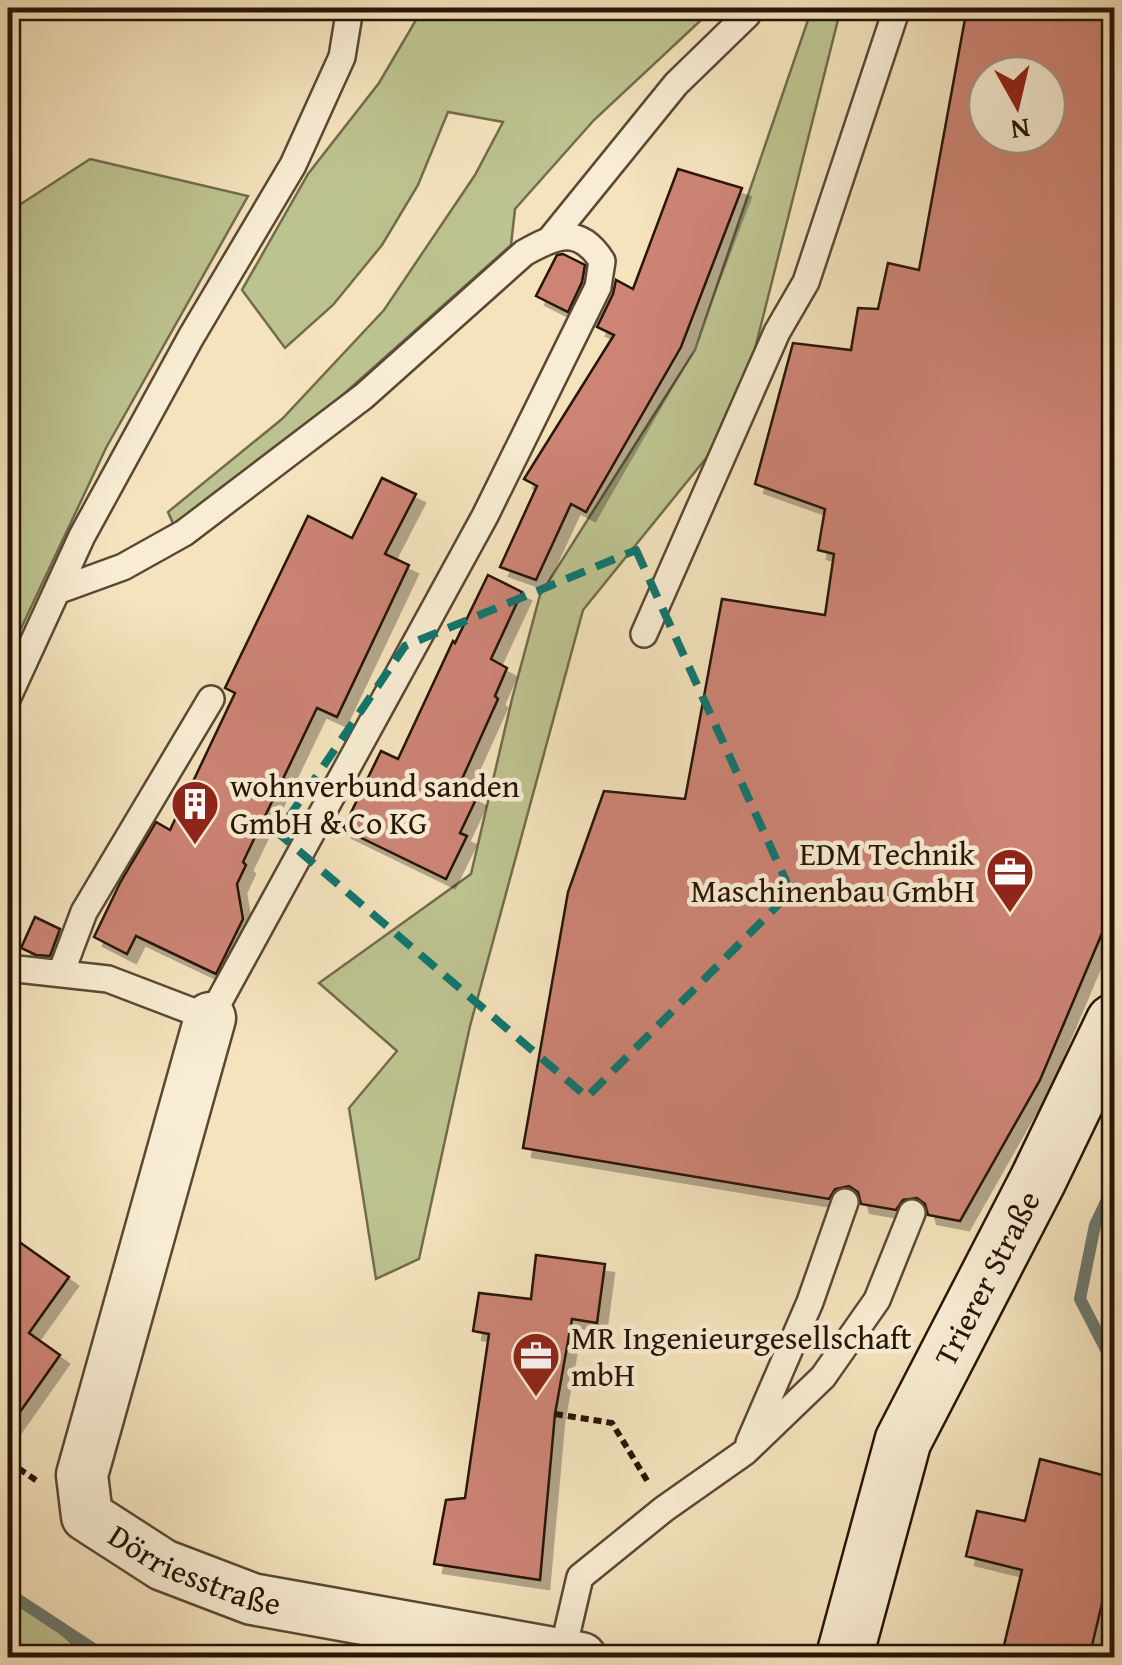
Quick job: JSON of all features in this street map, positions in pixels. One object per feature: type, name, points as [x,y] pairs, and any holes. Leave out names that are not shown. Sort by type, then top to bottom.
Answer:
[{"type":"main road","name":"Trierer Straße","points":[[844,1658],[904,1441],[1114,1022]]},
{"type":"street","name":"Dörriesstraße","points":[[210,1018],[82,1475],[88,1516],[163,1565],[252,1599],[572,1656]]},
{"type":"lane","points":[[8,698],[82,536],[191,337],[293,166],[342,57],[350,8]]},
{"type":"lane","points":[[644,634],[776,332],[806,282],[897,8]]},
{"type":"lane","points":[[57,591],[123,568],[184,533],[364,396],[524,254],[552,237],[676,84],[747,15]]},
{"type":"lane","points":[[8,968],[108,980],[210,1018],[485,516],[598,287],[602,260],[594,247],[577,237],[552,237]]},
{"type":"lane","points":[[61,973],[84,912],[211,699]]},
{"type":"lane","points":[[745,1452],[810,1302],[844,1202]]},
{"type":"lane","points":[[572,1656],[580,1577],[664,1508],[745,1452],[823,1378],[877,1300],[912,1212]]},
{"type":"path","points":[[556,1414],[612,1423],[664,1508]]},
{"type":"highlighted area","points":[[636,550],[791,892],[587,1097],[278,833],[405,646]]},
{"type":"green space","points":[[423,8],[714,8],[594,120],[515,209],[511,245],[309,425],[175,528],[168,512],[282,419],[384,310],[475,175],[503,122],[448,112],[418,185],[382,245],[333,305],[285,348],[242,290],[308,174],[379,83]]},
{"type":"green space","points":[[790,8],[841,8],[737,420],[583,610],[470,1026],[419,1259],[376,1279],[349,1108],[397,1051],[319,983],[471,874],[540,595],[695,350],[808,20]]},
{"type":"green space","points":[[90,159],[248,196],[106,448],[8,656],[8,210]]},
{"type":"green space","points":[[8,1587],[88,1657],[8,1657]]},
{"type":"building","points":[[967,8],[1114,8],[1114,905],[1040,1080],[960,1221],[928,1215],[925,1204],[917,1198],[903,1200],[896,1210],[861,1204],[858,1192],[849,1186],[835,1189],[829,1199],[523,1148],[568,892],[604,791],[685,799],[722,599],[825,615],[834,554],[818,550],[825,509],[755,484],[793,343],[851,350],[858,308],[878,309],[888,263],[919,270]]},
{"type":"building","points":[[678,169],[742,188],[681,347],[586,512],[571,504],[536,580],[500,567],[537,486],[524,479],[614,335],[597,327],[616,280],[633,289]]},
{"type":"building","points":[[557,255],[585,265],[568,312],[536,296]]},
{"type":"building","points":[[382,478],[416,494],[385,554],[409,565],[337,717],[317,708],[243,862],[246,865],[237,884],[243,919],[216,974],[136,936],[127,954],[94,937],[156,822],[170,830],[235,693],[225,688],[308,516],[352,538]]},
{"type":"building","points":[[488,575],[522,592],[491,659],[507,668],[495,696],[498,699],[458,788],[477,797],[460,833],[467,836],[446,879],[343,829],[381,751],[398,759]]},
{"type":"building","points":[[35,917],[60,929],[50,956],[21,948]]},
{"type":"building","points":[[8,1234],[69,1277],[29,1333],[60,1355],[8,1429]]},
{"type":"building","points":[[536,1255],[605,1264],[597,1323],[572,1319],[555,1414],[540,1580],[434,1564],[446,1500],[465,1498],[489,1334],[473,1331],[479,1293],[531,1299]]},
{"type":"building","points":[[1040,1459],[1114,1478],[1114,1571],[1110,1570],[1089,1658],[1001,1658],[1022,1570],[966,1556],[977,1511],[1025,1521]]},
{"type":"waterway","points":[[1114,1185],[1095,1225],[1080,1299],[1114,1365]]},
{"type":"waterway","points":[[8,1593],[107,1658]]},
{"type":"place","name":"wohnverbund sanden GmbH & Co KG","points":[[195,846]]},
{"type":"place","name":"EDM Technik Maschinenbau GmbH","points":[[1010,914]]},
{"type":"place","name":"MR Ingenieurgesellschaft mbH","points":[[536,1398]]}]
